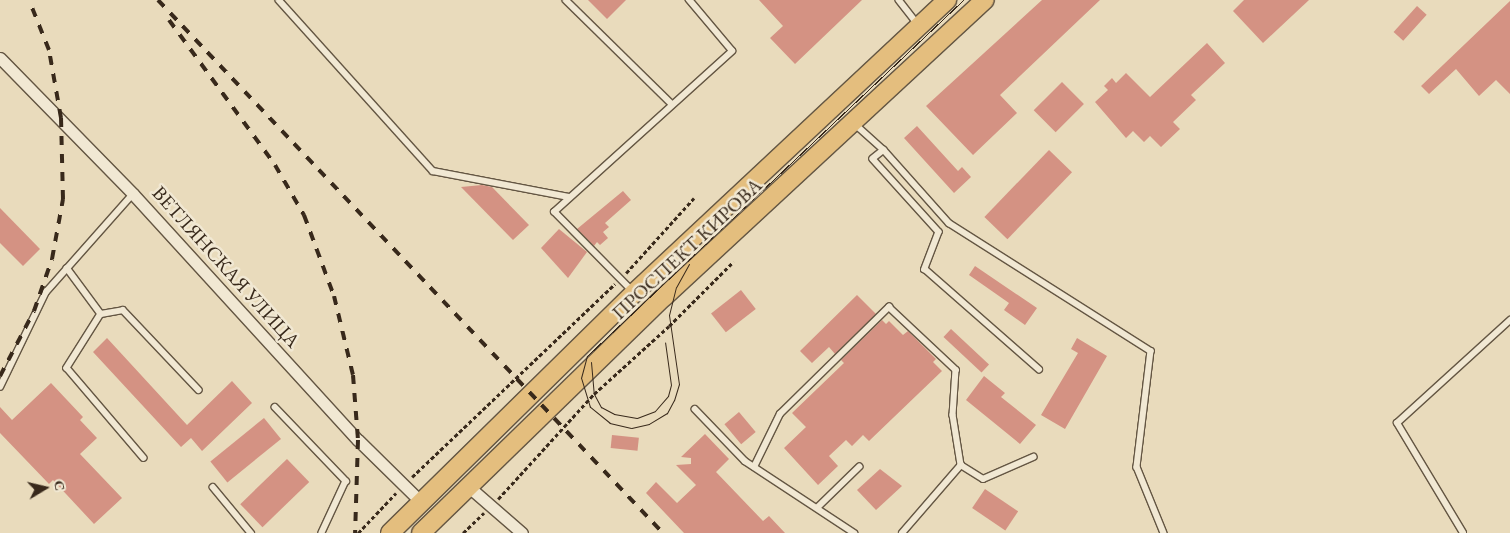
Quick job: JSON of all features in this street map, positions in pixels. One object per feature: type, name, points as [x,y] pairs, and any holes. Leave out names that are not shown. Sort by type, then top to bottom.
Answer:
[{"type":"main road","name":"ПРОСПЕКТ КИРОВА","points":[[390,533],[422,504],[634,293],[947,0]]},
{"type":"main road","name":"ПРОСПЕКТ КИРОВА","points":[[421,533],[664,298],[855,124],[985,0]]},
{"type":"street","name":"ВЕТЛЯНСКАЯ УЛИЦА","points":[[0,58],[133,194],[403,486],[422,504]]},
{"type":"street","points":[[469,487],[493,505],[522,533]]},
{"type":"lane","points":[[279,0],[433,171],[569,197]]},
{"type":"lane","points":[[566,0],[672,104]]},
{"type":"lane","points":[[634,293],[554,212],[732,51],[689,0]]},
{"type":"lane","points":[[899,0],[920,26]]},
{"type":"lane","points":[[855,124],[884,150],[949,223],[1151,351],[1137,467],[1164,533]]},
{"type":"lane","points":[[884,150],[873,159],[939,232],[925,269],[1039,369]]},
{"type":"lane","points":[[0,387],[46,292],[133,194]]},
{"type":"lane","points":[[67,268],[101,314]]},
{"type":"lane","points":[[754,467],[780,414],[889,307],[956,370],[953,416],[961,465],[983,479],[1033,457]]},
{"type":"lane","points":[[144,458],[67,368],[101,314],[123,310],[199,390]]},
{"type":"lane","points":[[1463,533],[1396,423],[1510,320]]},
{"type":"lane","points":[[275,407],[346,481],[322,533]]},
{"type":"lane","points":[[695,409],[754,467],[854,533]]},
{"type":"lane","points":[[902,533],[961,465]]},
{"type":"lane","points":[[817,508],[859,467]]},
{"type":"lane","points":[[213,487],[251,533]]},
{"type":"path","points":[[358,533],[403,486],[620,279],[694,198]]},
{"type":"path","points":[[463,533],[493,505],[594,394],[670,326],[732,262]]},
{"type":"building","points":[[588,0],[626,0],[607,19]]},
{"type":"building","points":[[759,0],[862,0],[795,64],[770,38],[783,26]]},
{"type":"building","points":[[1042,0],[1100,0],[1000,95],[1017,113],[973,155],[926,106]]},
{"type":"building","points":[[1244,0],[1309,0],[1263,43],[1233,11]]},
{"type":"building","points":[[1510,1],[1510,94],[1496,80],[1479,96],[1456,69],[1429,94],[1421,86]]},
{"type":"building","points":[[1417,6],[1427,15],[1403,41],[1394,32]]},
{"type":"building","points":[[1207,43],[1225,63],[1191,95],[1196,100],[1173,122],[1180,129],[1161,147],[1150,136],[1144,142],[1133,131],[1126,138],[1095,102],[1108,90],[1104,86],[1112,78],[1116,83],[1126,73],[1150,97]]},
{"type":"building","points":[[1062,82],[1084,104],[1056,132],[1034,110]]},
{"type":"building","points":[[917,126],[958,171],[962,167],[971,177],[954,193],[904,138]]},
{"type":"building","points":[[1049,150],[1072,172],[1007,239],[984,217]]},
{"type":"building","points":[[482,185],[492,187],[529,225],[513,240],[461,187]]},
{"type":"building","points":[[623,191],[631,200],[605,223],[609,227],[603,232],[608,238],[600,245],[597,242],[594,246],[577,229]]},
{"type":"building","points":[[0,208],[40,249],[23,266],[0,243]]},
{"type":"building","points":[[559,229],[587,252],[568,278],[541,248]]},
{"type":"building","points":[[975,266],[1037,308],[1025,325],[1004,310],[1009,303],[969,275]]},
{"type":"building","points":[[741,290],[756,309],[726,332],[711,313]]},
{"type":"building","points":[[857,295],[876,314],[835,354],[829,347],[812,363],[800,351]]},
{"type":"building","points":[[882,320],[886,324],[889,321],[903,335],[908,331],[936,359],[933,362],[942,371],[869,441],[863,435],[852,446],[846,440],[829,456],[838,466],[818,485],[784,448],[806,427],[792,413],[844,363],[841,360]]},
{"type":"building","points":[[951,329],[989,364],[982,373],[943,337]]},
{"type":"building","points":[[107,338],[187,425],[232,381],[252,403],[202,451],[191,438],[181,447],[93,352]]},
{"type":"building","points":[[1077,338],[1107,356],[1065,429],[1041,415],[1078,353],[1071,349]]},
{"type":"building","points":[[984,376],[1005,393],[1001,397],[1036,425],[1020,444],[966,400]]},
{"type":"building","points":[[51,383],[83,417],[80,420],[97,438],[80,454],[122,498],[94,524],[53,480],[49,484],[0,433],[0,407],[12,420]]},
{"type":"building","points":[[739,412],[756,432],[741,444],[724,424]]},
{"type":"building","points":[[264,418],[281,439],[227,482],[210,461]]},
{"type":"building","points":[[705,434],[729,459],[716,472],[763,521],[769,516],[785,533],[684,533],[646,493],[656,482],[677,503],[696,485],[676,465],[691,464],[691,458],[681,457]]},
{"type":"building","points":[[612,435],[639,438],[637,451],[611,448]]},
{"type":"building","points":[[287,459],[309,482],[262,527],[240,504]]},
{"type":"building","points":[[880,469],[902,486],[876,510],[857,490]]},
{"type":"building","points":[[985,489],[1018,511],[1005,530],[972,508]]},
{"type":"tram line","points":[[689,264],[676,287],[669,315],[679,384],[674,400],[667,413],[649,424],[631,428],[610,423],[590,407],[581,378],[587,356],[963,0]]},
{"type":"tram line","points":[[591,362],[594,394],[601,407],[614,414],[637,418],[655,411],[668,396],[671,385],[665,342]]},
{"type":"railway","points":[[0,376],[34,311],[52,259],[63,199],[61,118],[49,50],[29,0]]},
{"type":"railway","points":[[158,0],[663,533]]},
{"type":"railway","points":[[169,20],[275,165],[304,215],[334,296],[353,375],[358,440],[355,533]]}]
